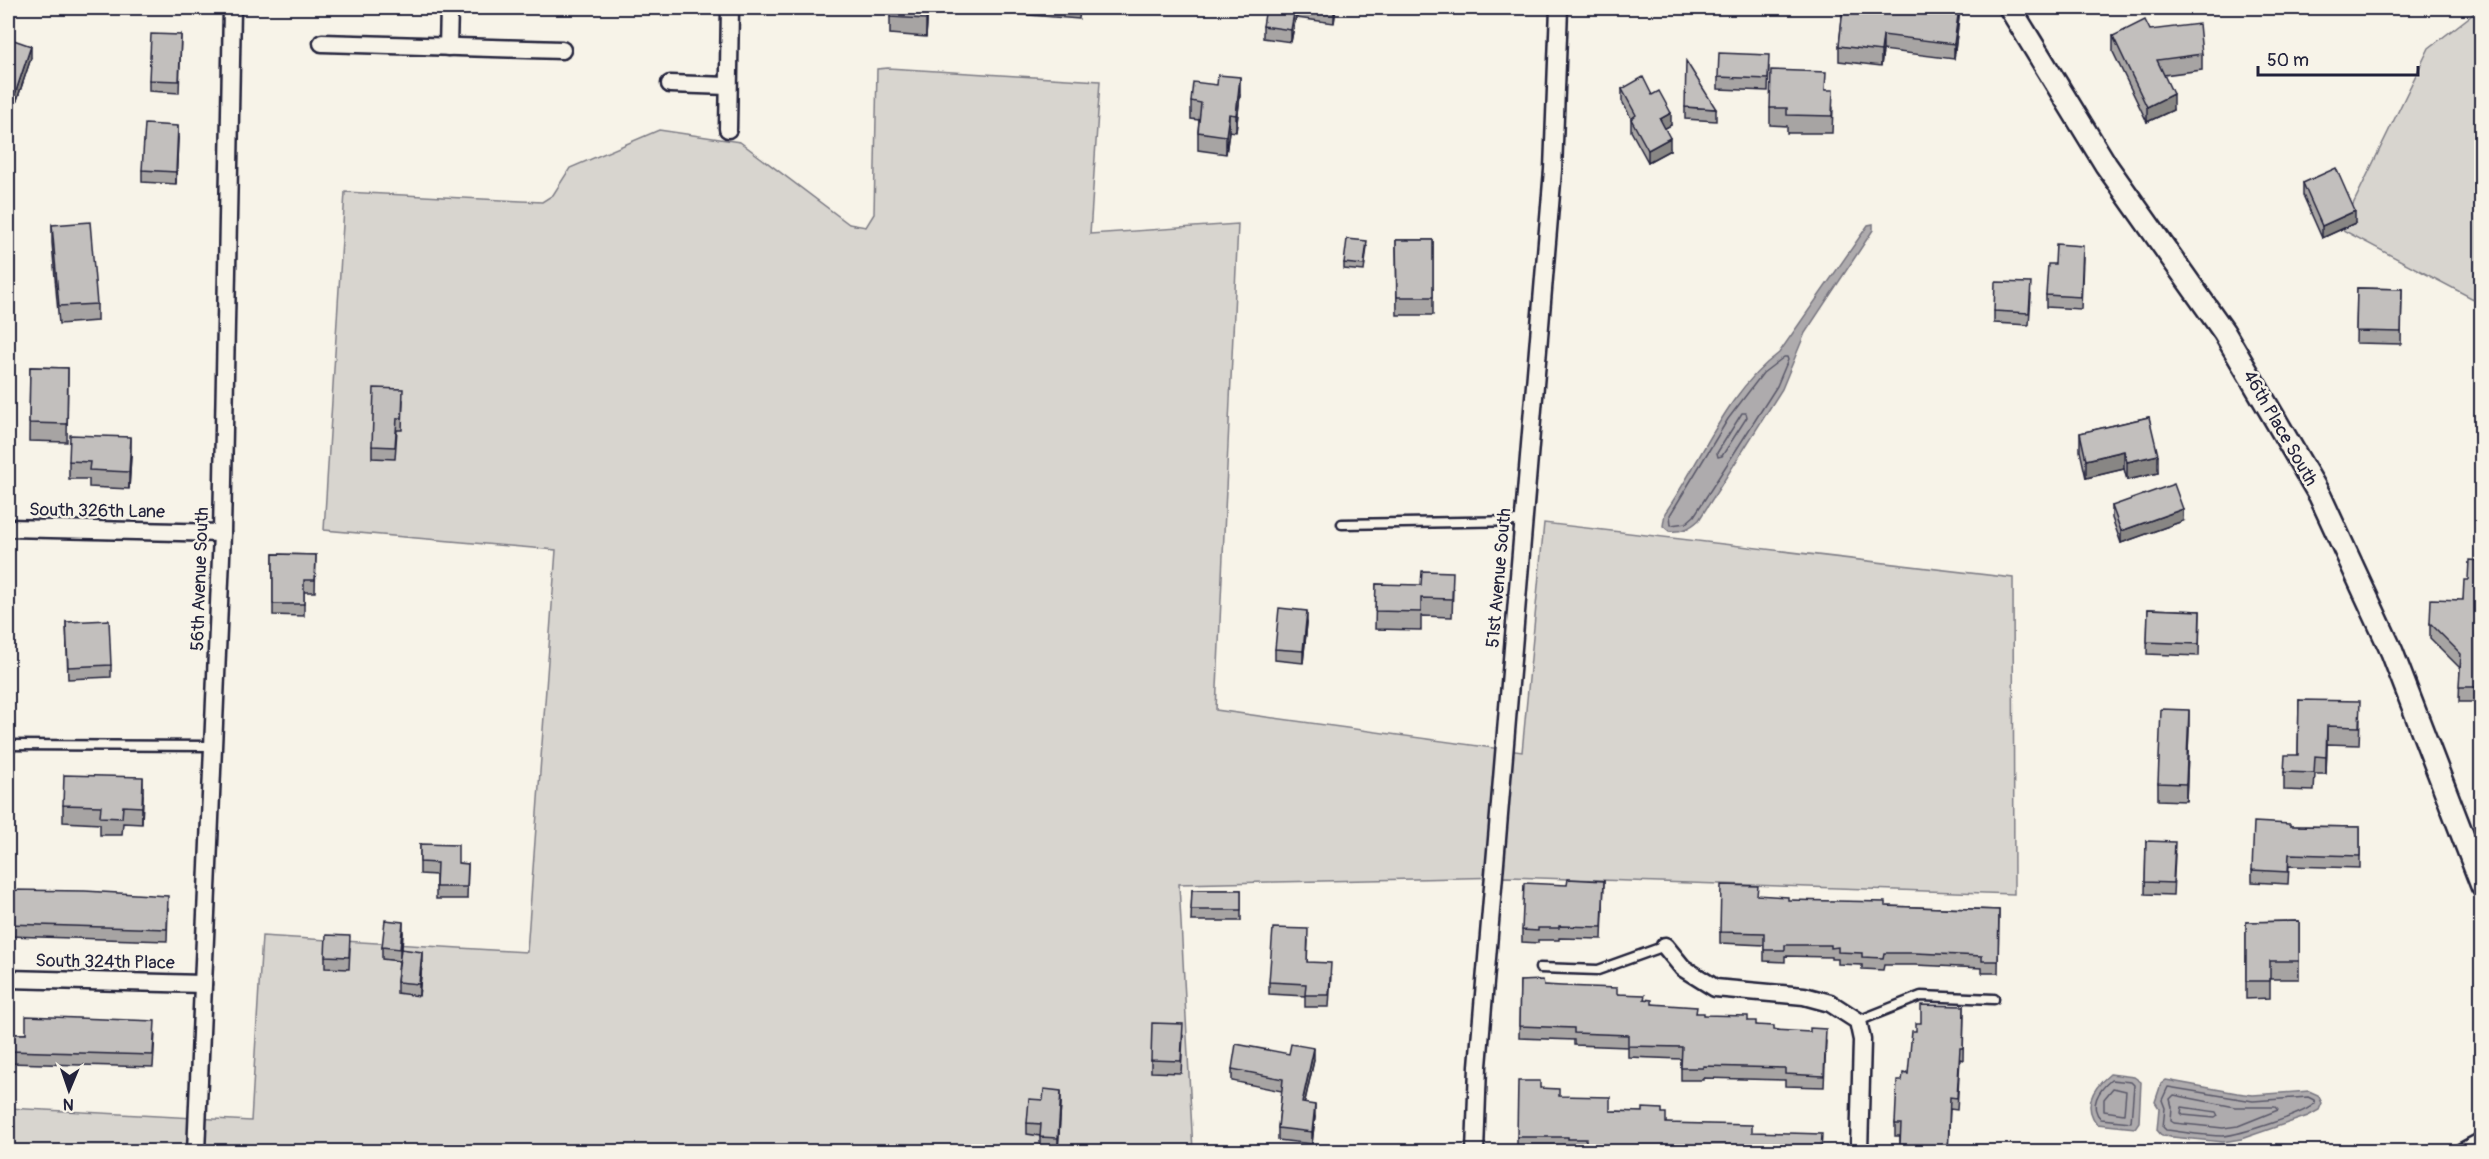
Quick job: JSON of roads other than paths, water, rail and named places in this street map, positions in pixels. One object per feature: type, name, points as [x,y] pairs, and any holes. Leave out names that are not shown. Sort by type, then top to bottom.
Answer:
[{"type":"street","name":"56th Avenue South","points":[[196,1152],[222,533],[232,8]]},
{"type":"street","points":[[448,47],[449,8]]},
{"type":"street","points":[[728,129],[730,8]]},
{"type":"street","name":"51st Avenue South","points":[[1475,1152],[1478,1066],[1552,170],[1559,8]]},
{"type":"street","name":"46th Place South","points":[[2010,8],[2106,165],[2224,332],[2320,496],[2392,652],[2481,886]]},
{"type":"street","points":[[322,43],[562,50]]},
{"type":"street","points":[[670,84],[728,86]]},
{"type":"street","name":"South 326th Lane","points":[[8,528],[222,533]]},
{"type":"street","points":[[1665,945],[1683,968],[1715,988],[1804,996],[1830,1003],[1858,1021],[1862,1040],[1859,1152]]},
{"type":"street","name":"South 324th Place","points":[[8,979],[202,984]]},
{"type":"street","points":[[2462,1152],[2481,1141]]},
{"type":"lane","points":[[1342,524],[1523,521]]},
{"type":"lane","points":[[8,745],[213,746]]},
{"type":"lane","points":[[1540,968],[1598,970],[1665,945]]},
{"type":"lane","points":[[1858,1021],[1921,996],[1994,999]]},
{"type":"water","points":[[1873,224],[1873,230],[1805,333],[1782,389],[1699,520],[1685,529],[1669,531],[1663,526],[1665,513],[1729,407],[1760,369],[1779,353],[1868,225]]},
{"type":"water","points":[[2110,1074],[2134,1077],[2141,1082],[2139,1122],[2135,1128],[2097,1124],[2093,1117],[2090,1104],[2094,1091]]},
{"type":"water","points":[[2166,1080],[2253,1095],[2309,1091],[2318,1095],[2322,1103],[2319,1110],[2308,1116],[2241,1139],[2223,1142],[2162,1136],[2157,1130],[2159,1108],[2155,1102],[2161,1084]]}]
